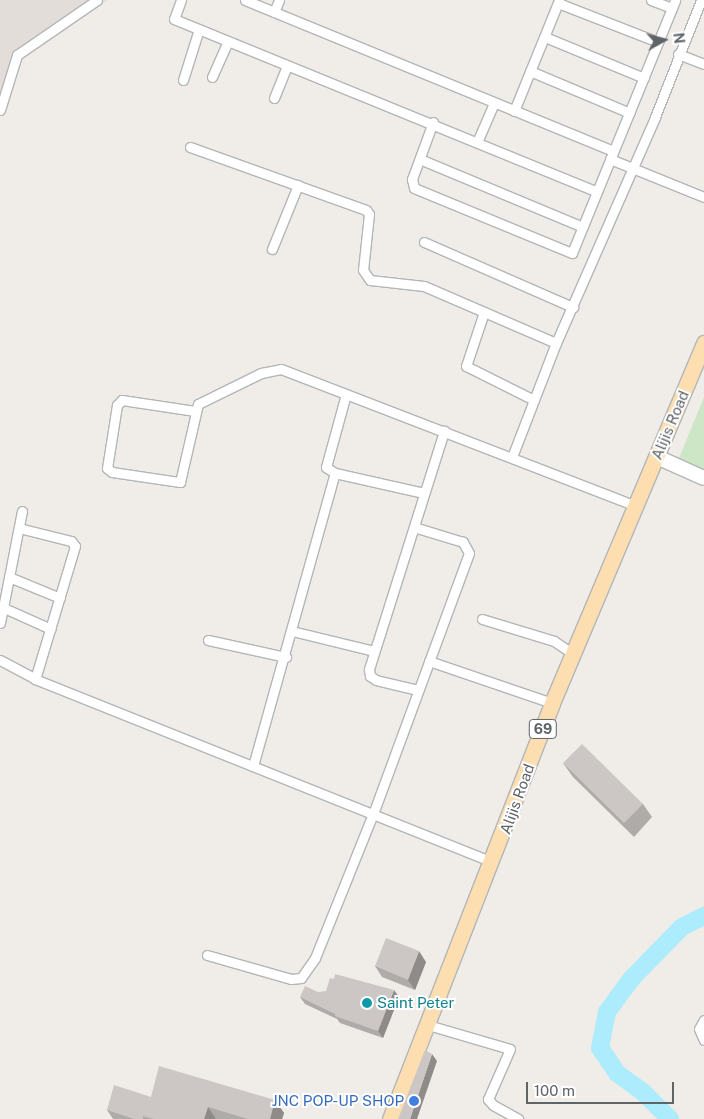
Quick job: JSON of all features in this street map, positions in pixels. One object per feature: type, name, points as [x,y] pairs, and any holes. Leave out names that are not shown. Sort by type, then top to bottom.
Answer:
[{"type":"main road","name":"Alijis Road","points":[[390,1119],[492,862],[552,703],[704,343]]},
{"type":"street","points":[[0,110],[16,55],[97,0]]},
{"type":"street","points":[[182,0],[174,18],[287,66],[478,140],[596,191]]},
{"type":"street","points":[[245,0],[514,111],[612,155],[633,168],[704,197]]},
{"type":"street","points":[[274,12],[279,0]]},
{"type":"street","points":[[433,122],[422,160],[412,179],[414,188],[572,252],[673,4],[651,0]]},
{"type":"street","points":[[512,457],[556,343],[574,308],[701,0]]},
{"type":"street","points":[[514,111],[558,2],[658,42]]},
{"type":"street","points":[[183,80],[199,29]]},
{"type":"street","points":[[545,37],[644,78]]},
{"type":"street","points":[[212,77],[228,41]]},
{"type":"street","points":[[678,54],[704,64]]},
{"type":"street","points":[[274,98],[287,66]]},
{"type":"street","points":[[530,71],[630,113]]},
{"type":"street","points":[[478,140],[494,103]]},
{"type":"street","points":[[190,147],[366,210],[369,214],[363,270],[370,280],[424,286],[556,343]]},
{"type":"street","points":[[422,160],[583,227]]},
{"type":"street","points":[[272,249],[298,185]]},
{"type":"street","points":[[424,242],[574,308]]},
{"type":"street","points":[[484,312],[466,366],[534,400]]},
{"type":"street","points":[[195,411],[122,400],[117,405],[107,468],[129,475],[180,482],[195,411],[204,400],[261,373],[281,369],[634,505]]},
{"type":"street","points":[[346,394],[326,462],[326,468],[335,473],[424,494]]},
{"type":"street","points":[[418,690],[370,676],[374,651],[444,431]]},
{"type":"street","points":[[656,457],[704,478]]},
{"type":"street","points":[[253,766],[286,657],[335,473]]},
{"type":"street","points":[[0,623],[22,511]]},
{"type":"street","points":[[207,955],[291,979],[301,978],[315,958],[373,814],[469,553],[463,542],[414,526]]},
{"type":"street","points":[[19,528],[71,541],[75,546],[35,679]]},
{"type":"street","points":[[9,577],[60,598]]},
{"type":"street","points":[[4,608],[51,629]]},
{"type":"street","points":[[482,618],[554,641],[573,654]]},
{"type":"street","points":[[292,631],[374,651]]},
{"type":"street","points":[[208,640],[286,657]]},
{"type":"street","points":[[0,660],[35,679],[492,862]]},
{"type":"street","points":[[429,661],[552,703]]},
{"type":"street","points":[[704,1020],[700,1029],[704,1040]]},
{"type":"street","points":[[428,1025],[510,1049],[488,1098],[493,1105],[518,1119]]},
{"type":"shaded area","points":[[0,0],[108,0],[41,32],[18,49],[0,100]]},
{"type":"green space","points":[[704,397],[704,475],[677,463]]},
{"type":"building","points":[[582,744],[643,804],[624,823],[563,763]]},
{"type":"building","points":[[386,938],[419,951],[408,980],[375,966]]},
{"type":"building","points":[[335,974],[394,990],[378,1031],[335,1016],[335,1014],[300,997],[305,986],[318,992],[326,991],[330,978],[334,979]]},
{"type":"building","points":[[425,1050],[432,1054],[410,1119],[398,1119]]},
{"type":"building","points":[[159,1066],[275,1100],[270,1119],[248,1119],[208,1107],[204,1119],[154,1119],[143,1116],[143,1119],[134,1119],[107,1110],[114,1085],[151,1097]]},
{"type":"waterway","points":[[670,1119],[643,1092],[617,1073],[600,1048],[607,1012],[632,978],[682,927],[704,916]]},
{"type":"place","name":"Saint Peter","points":[[367,1003]]},
{"type":"place","name":"JNC POP-UP SHOP","points":[[414,1101]]}]
